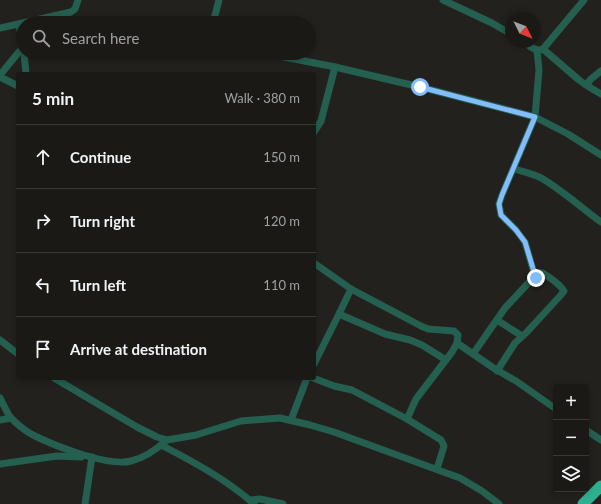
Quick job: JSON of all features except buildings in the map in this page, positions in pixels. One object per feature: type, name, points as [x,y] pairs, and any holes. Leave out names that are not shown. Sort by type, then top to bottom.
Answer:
[{"type":"highway","points":[[583,504],[601,486]]},
{"type":"street","points":[[54,16],[71,12],[75,9],[78,0]]},
{"type":"street","points":[[215,16],[219,0]]},
{"type":"street","points":[[444,0],[505,31]]},
{"type":"street","points":[[532,279],[534,272],[525,242],[516,230],[501,215],[499,204],[535,117],[540,49],[584,0]]},
{"type":"street","points":[[0,28],[16,25]]},
{"type":"street","points":[[540,49],[579,80],[601,94]]},
{"type":"street","points":[[16,57],[0,76],[16,85]]},
{"type":"street","points":[[25,60],[26,72]]},
{"type":"street","points":[[300,60],[420,87],[535,117],[568,134],[601,155]]},
{"type":"street","points":[[316,129],[321,121],[336,67]]},
{"type":"street","points":[[586,85],[601,71]]},
{"type":"street","points":[[514,169],[533,174],[543,179],[568,196],[601,222]]},
{"type":"street","points":[[316,264],[351,289],[428,329],[454,332],[458,335],[457,343],[452,352],[416,399],[407,419]]},
{"type":"street","points":[[473,354],[505,308],[532,279],[543,273],[564,291],[515,342],[497,371]]},
{"type":"street","points":[[316,360],[351,289]]},
{"type":"street","points":[[339,314],[386,334],[410,340],[422,345],[446,360]]},
{"type":"street","points":[[497,320],[522,336]]},
{"type":"street","points":[[0,340],[16,352]]},
{"type":"street","points":[[457,343],[553,407]]},
{"type":"street","points":[[316,379],[334,386],[352,390],[407,419],[441,440],[444,446],[437,469]]},
{"type":"street","points":[[57,380],[137,427],[157,437],[167,440],[196,435],[241,421],[280,418],[291,420],[328,430],[460,478],[482,491],[499,504]]},
{"type":"street","points":[[291,420],[306,380]]},
{"type":"street","points":[[0,398],[11,418],[27,431],[37,437],[90,457],[113,462],[129,462],[139,458],[167,440]]},
{"type":"street","points":[[0,420],[11,418]]},
{"type":"street","points":[[589,432],[601,440]]},
{"type":"street","points":[[161,445],[216,476],[252,502],[260,499],[283,504]]},
{"type":"street","points":[[0,464],[57,456],[90,457]]},
{"type":"street","points":[[85,504],[90,457]]},
{"type":"route","points":[[420,87],[535,117],[499,204],[501,215],[516,230],[525,242],[534,272],[532,279],[536,278]]}]
